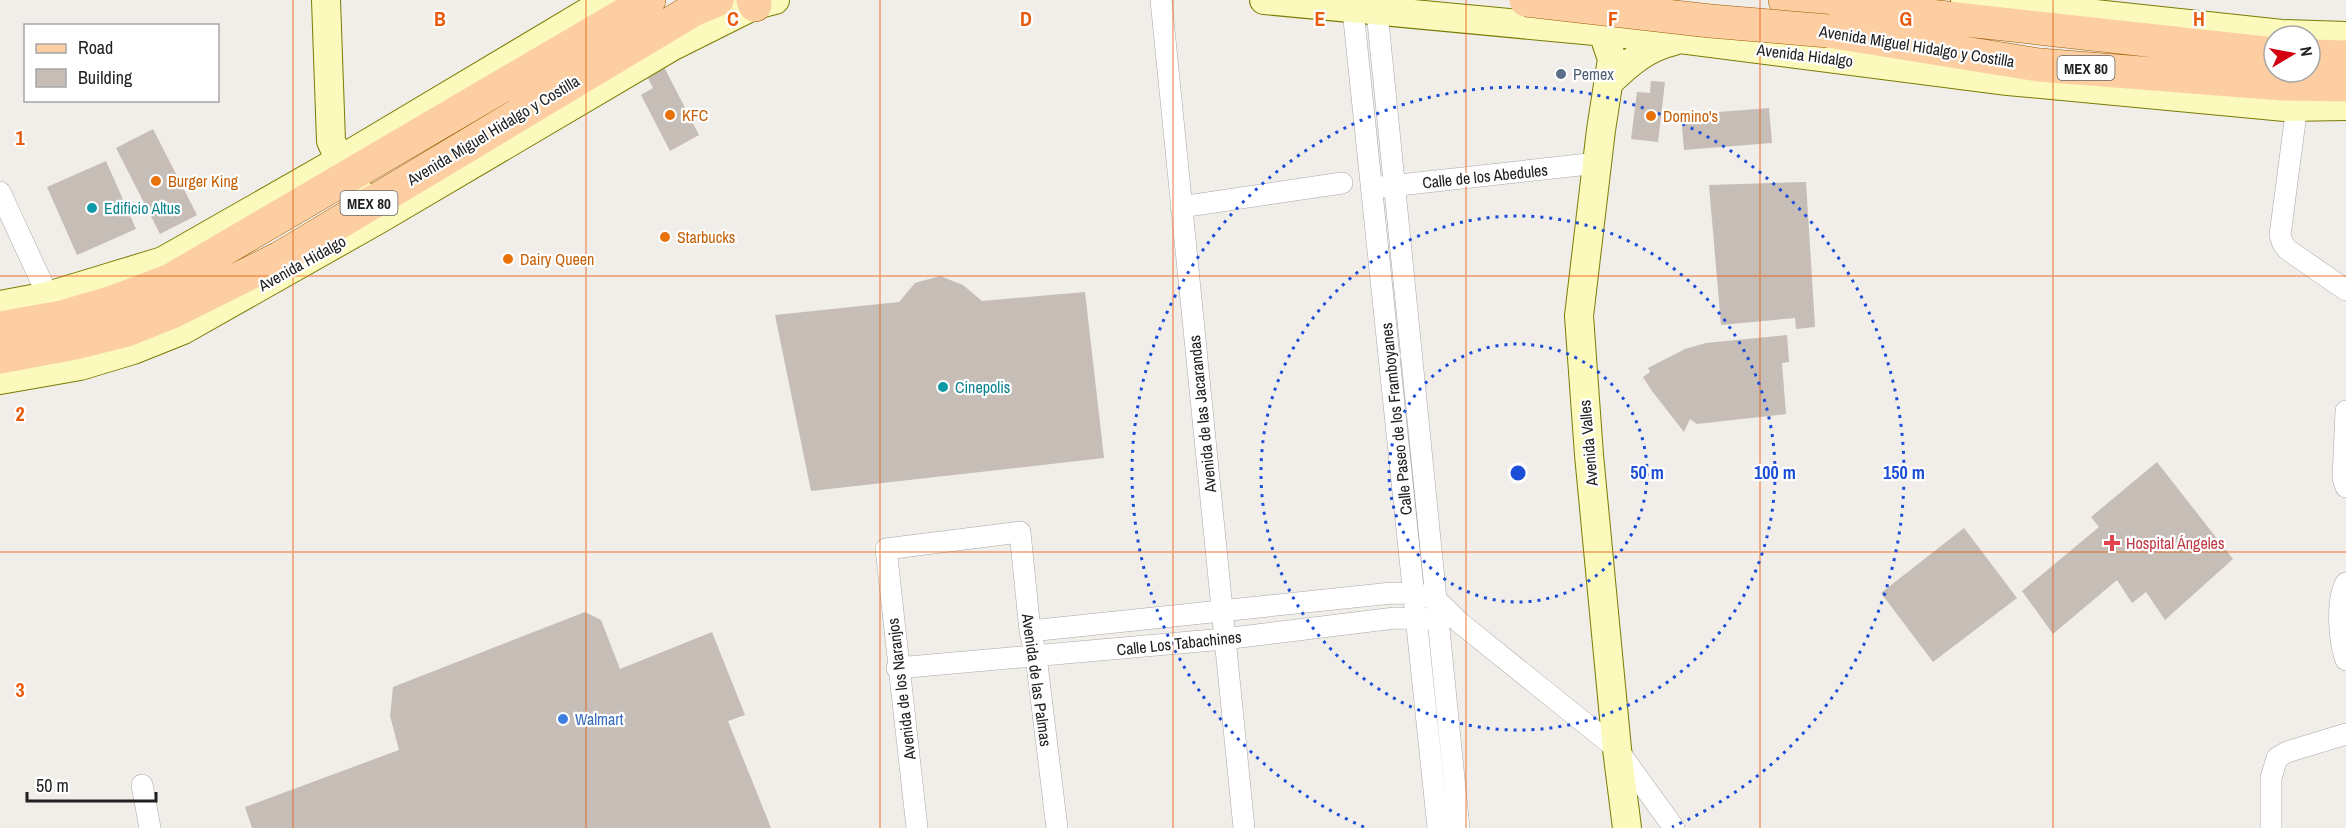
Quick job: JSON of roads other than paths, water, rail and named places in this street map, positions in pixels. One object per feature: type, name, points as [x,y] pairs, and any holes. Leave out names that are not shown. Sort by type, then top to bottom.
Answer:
[{"type":"main road","name":"Avenida Miguel Hidalgo y Costilla","points":[[0,328],[62,317],[116,301],[171,280],[344,169],[649,0]]},
{"type":"main road","name":"Avenida Miguel Hidalgo y Costilla","points":[[0,357],[75,343],[127,330],[172,312],[280,258],[693,10],[717,0]]},
{"type":"main road","name":"Avenida Miguel Hidalgo y Costilla","points":[[1526,0],[1710,21],[1827,18],[2262,53]]},
{"type":"main road","name":"Avenida Miguel Hidalgo y Costilla","points":[[1785,0],[1827,18],[2039,65],[2282,84],[2346,85]]},
{"type":"main road","points":[[2322,56],[2346,57]]},
{"type":"street","points":[[326,0],[331,141],[344,169],[369,204]]},
{"type":"street","points":[[0,305],[48,296],[163,261],[344,169],[608,0]]},
{"type":"street","name":"Avenida de las Jacarandas","points":[[1161,0],[1244,828]]},
{"type":"street","name":"Avenida Hidalgo","points":[[1264,0],[1656,37],[2008,81],[2297,106],[2346,105]]},
{"type":"street","points":[[1574,30],[1580,20],[1581,0]]},
{"type":"street","points":[[1603,33],[1605,0]]},
{"type":"street","points":[[1611,70],[1657,45],[1656,37],[1636,0]]},
{"type":"street","points":[[1651,0],[1650,26],[1656,37]]},
{"type":"street","points":[[1965,0],[2282,34],[2346,36]]},
{"type":"street","name":"Avenida Hidalgo","points":[[0,381],[80,366],[133,350],[183,330],[381,218],[674,46],[761,2]]},
{"type":"street","name":"Calle Paseo de los Framboyanes","points":[[1365,11],[1384,80],[1459,828]]},
{"type":"street","name":"Calle Paseo de los Framboyanes","points":[[1365,11],[1360,84],[1438,828]]},
{"type":"street","name":"Avenida Valles","points":[[1603,33],[1611,70],[1586,245],[1579,316],[1583,387],[1617,750],[1627,828]]},
{"type":"street","points":[[1611,70],[1656,37]]},
{"type":"street","points":[[1360,84],[1384,80]]},
{"type":"street","points":[[2297,106],[2280,235],[2288,250],[2346,290]]},
{"type":"street","name":"Calle de los Abedules","points":[[1371,188],[1598,163]]},
{"type":"street","points":[[1181,207],[1342,183]]},
{"type":"street","points":[[0,192],[48,296]]},
{"type":"street","points":[[2346,411],[2343,478],[2346,487]]},
{"type":"street","name":"Avenida de las Palmas","points":[[885,549],[1020,532],[1030,631],[1036,656],[1057,828]]},
{"type":"street","name":"Avenida de los Naranjos","points":[[885,549],[917,828]]},
{"type":"street","points":[[2346,583],[2340,600],[2341,637],[2346,660]]},
{"type":"street","name":"Calle Los Tabachines","points":[[1030,631],[1392,593],[1414,593],[1436,599],[1459,622],[1617,750],[1674,828]]},
{"type":"street","name":"Calle Los Tabachines","points":[[897,668],[1224,639],[1416,617],[1459,622]]},
{"type":"street","points":[[2271,828],[2271,777],[2277,758],[2287,752],[2346,734]]},
{"type":"street","points":[[142,785],[150,828]]},
{"type":"place","name":"Pemex","points":[[1561,74]]},
{"type":"place","name":"KFC","points":[[670,115]]},
{"type":"place","name":"Domino's","points":[[1651,116]]},
{"type":"place","name":"Burger King","points":[[156,181]]},
{"type":"place","name":"Edificio Altus","points":[[92,208]]},
{"type":"place","name":"Starbucks","points":[[665,237]]},
{"type":"place","name":"Dairy Queen","points":[[508,259]]},
{"type":"place","name":"Cinepolis","points":[[943,387]]},
{"type":"place","name":"Hospital Ángeles","points":[[2112,543]]},
{"type":"place","name":"Walmart","points":[[563,719]]}]
